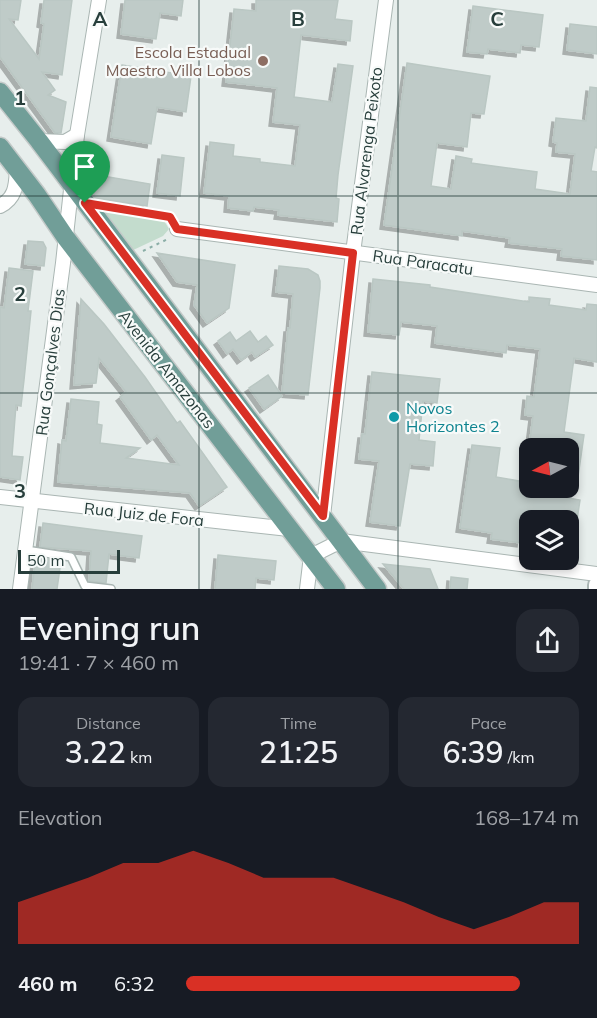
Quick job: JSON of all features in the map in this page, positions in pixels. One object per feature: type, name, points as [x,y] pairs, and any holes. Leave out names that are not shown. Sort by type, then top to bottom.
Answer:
[{"type":"main road","name":"Avenida Amazonas","points":[[0,92],[377,589]]},
{"type":"main road","name":"Avenida Amazonas","points":[[0,147],[66,238],[336,589]]},
{"type":"street","name":"Rua Gonçalves Dias","points":[[20,589],[66,238],[77,135],[99,0]]},
{"type":"street","name":"Rua Alvarenga Peixoto","points":[[323,516],[353,253],[386,0]]},
{"type":"street","points":[[39,141],[65,142],[77,135]]},
{"type":"street","points":[[0,206],[8,202],[13,195],[17,169]]},
{"type":"street","name":"Rua Paracatu","points":[[177,229],[597,285]]},
{"type":"street","name":"Rua Juiz de Fora","points":[[0,497],[289,529]]},
{"type":"street","points":[[307,589],[311,556],[341,541],[597,574]]},
{"type":"lane","points":[[26,549],[71,557],[85,586],[111,589]]},
{"type":"path","points":[[85,203],[170,217],[177,229],[170,238],[127,259]]},
{"type":"green space","points":[[96,208],[163,219],[169,229],[163,236],[129,252]]},
{"type":"building","points":[[0,0],[21,0],[18,20],[9,19],[39,59],[44,24],[41,23],[44,0],[72,0],[62,75],[42,72],[55,90],[48,95],[66,102],[61,133],[55,133],[0,57]]},
{"type":"building","points":[[125,0],[183,0],[181,16],[160,13],[156,39],[121,34]]},
{"type":"building","points":[[256,0],[338,0],[335,19],[352,21],[350,41],[301,35],[294,97],[332,102],[338,64],[353,66],[338,175],[337,222],[278,215],[279,210],[254,207],[253,211],[228,208],[229,196],[204,193],[210,142],[234,145],[233,156],[295,166],[300,125],[273,122],[277,88],[226,82],[234,9],[256,11]]},
{"type":"building","points":[[473,6],[543,15],[539,47],[521,45],[520,53],[488,49],[487,54],[467,52]]},
{"type":"building","points":[[570,24],[597,27],[597,54],[567,50]]},
{"type":"building","points":[[407,63],[490,76],[484,114],[471,113],[467,147],[437,143],[431,186],[451,189],[456,156],[472,159],[471,163],[537,172],[535,189],[570,194],[575,154],[556,152],[557,143],[553,142],[556,118],[586,121],[590,87],[597,88],[597,148],[595,147],[591,171],[597,172],[597,260],[561,256],[562,249],[509,243],[510,238],[462,231],[462,236],[384,225]]},
{"type":"building","points":[[122,65],[191,76],[186,112],[157,107],[151,144],[111,137]]},
{"type":"building","points":[[162,155],[184,158],[180,196],[157,193]]},
{"type":"building","points":[[97,175],[150,184],[147,206],[96,198],[94,196]]},
{"type":"building","points":[[28,241],[43,242],[46,248],[44,266],[25,264]]},
{"type":"building","points":[[157,253],[235,265],[229,308],[207,323],[194,305],[197,285],[177,282]]},
{"type":"building","points":[[279,266],[308,269],[318,275],[320,281],[308,395],[282,393],[293,294],[276,292]]},
{"type":"building","points":[[9,268],[33,271],[24,380],[21,406],[16,405],[12,456],[23,457],[20,480],[0,477],[0,307],[4,308]]},
{"type":"building","points":[[373,279],[430,285],[430,287],[529,302],[529,297],[550,299],[549,305],[586,310],[587,304],[597,305],[597,362],[574,358],[564,432],[584,435],[579,470],[579,438],[530,438],[533,416],[525,415],[527,396],[534,397],[540,349],[507,345],[506,353],[435,343],[437,326],[401,322],[399,335],[368,332]]},
{"type":"building","points":[[81,299],[104,324],[177,423],[180,421],[227,487],[199,506],[190,493],[58,482],[62,440],[66,441],[71,399],[99,402],[97,424],[102,425],[100,443],[140,448],[126,458],[179,465],[157,435],[151,440],[120,397],[126,392],[99,358],[96,383],[74,385]]},
{"type":"building","points":[[250,331],[258,342],[266,336],[273,345],[255,357],[252,352],[241,360],[233,349],[227,354],[218,341],[230,332],[236,341]]},
{"type":"building","points":[[372,372],[440,379],[437,403],[423,401],[419,440],[435,442],[433,466],[410,464],[400,526],[370,522],[379,461],[359,459],[362,434],[365,434]]},
{"type":"building","points":[[268,375],[282,396],[264,409],[249,388]]},
{"type":"building","points":[[472,445],[500,448],[496,477],[519,481],[519,498],[580,500],[578,510],[519,510],[519,543],[491,539],[492,533],[460,528]]},
{"type":"building","points":[[43,523],[142,536],[139,558],[109,554],[106,583],[89,581],[91,551],[40,547]]},
{"type":"building","points":[[218,555],[276,561],[274,580],[256,578],[255,589],[215,589]]},
{"type":"building","points":[[39,558],[61,561],[57,589],[32,589],[35,562],[38,563]]},
{"type":"building","points":[[383,564],[430,569],[438,589],[404,589]]},
{"type":"building","points":[[451,577],[468,579],[467,589],[450,589]]},
{"type":"place","name":"Escola Estadual Maestro Villa Lobos","points":[[263,61]]},
{"type":"place","name":"Novos Horizontes 2","points":[[394,417]]},
{"type":"route","points":[[85,203],[170,217],[177,229],[353,253],[323,516],[127,259],[85,203]]}]
